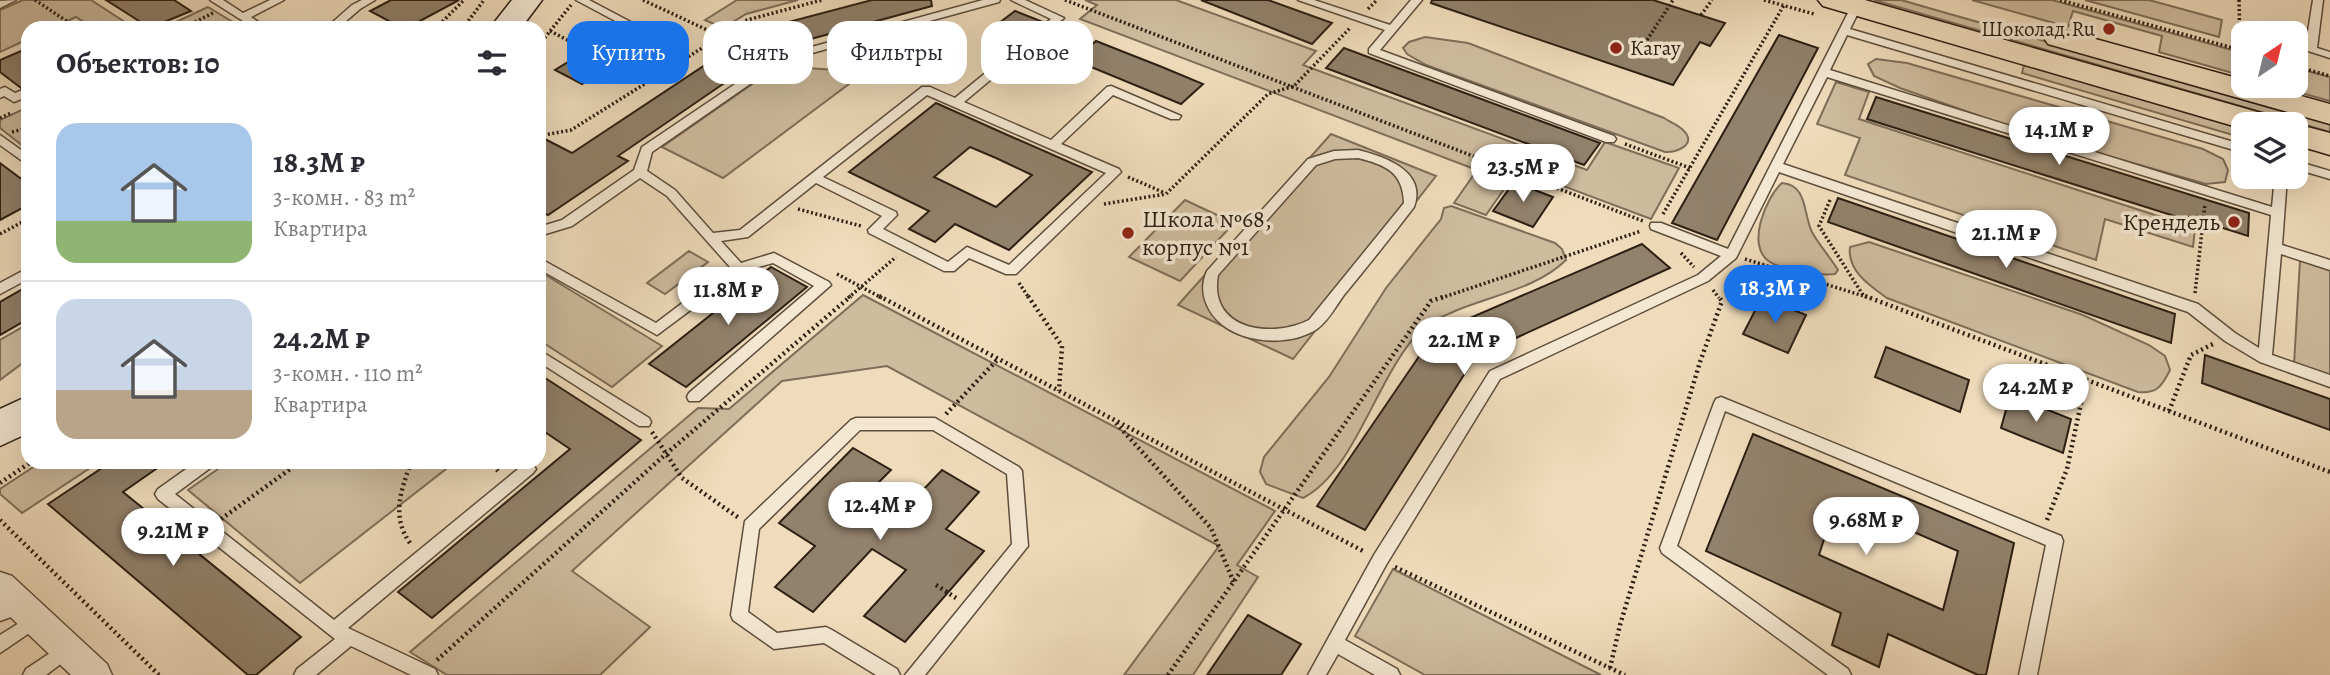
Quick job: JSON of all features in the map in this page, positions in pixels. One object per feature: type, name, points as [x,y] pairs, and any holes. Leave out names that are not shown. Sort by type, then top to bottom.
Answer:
[{"type":"main road","points":[[1924,0],[2330,114]]},
{"type":"main road","points":[[1845,13],[2231,116]]},
{"type":"main road","points":[[2308,138],[2330,144]]},
{"type":"street","points":[[510,21],[527,0]]},
{"type":"street","points":[[0,430],[21,416]]},
{"type":"street","points":[[14,607],[68,649],[95,675]]},
{"type":"lane","points":[[0,5],[11,0]]},
{"type":"lane","points":[[215,0],[250,21]]},
{"type":"lane","points":[[243,17],[279,0]]},
{"type":"lane","points":[[339,21],[356,7],[370,0]]},
{"type":"lane","points":[[581,0],[621,21]]},
{"type":"lane","points":[[546,230],[567,223],[640,172],[646,150],[779,59],[995,0]]},
{"type":"lane","points":[[956,103],[1059,18],[1016,0]]},
{"type":"lane","points":[[1303,0],[1392,29]]},
{"type":"lane","points":[[1417,0],[1373,51],[1610,139]]},
{"type":"lane","points":[[2318,0],[2311,50],[2330,55]]},
{"type":"lane","points":[[1317,675],[1380,560],[1496,375],[1703,278],[1731,255],[1823,72],[1845,13],[2231,145]]},
{"type":"lane","points":[[1823,72],[2278,212]]},
{"type":"lane","points":[[710,238],[743,234],[926,90],[1115,172],[1011,271],[967,251],[949,268],[874,230],[891,215],[815,178]]},
{"type":"lane","points":[[1052,145],[1111,90],[1175,116]]},
{"type":"lane","points":[[2,91],[14,98],[21,95]]},
{"type":"lane","points":[[0,139],[21,156]]},
{"type":"lane","points":[[1358,154],[1382,160],[1401,172],[1411,188],[1410,204],[1314,324],[1291,334],[1263,335],[1237,328],[1217,313],[1209,294],[1212,274],[1312,162],[1334,155],[1358,154]]},
{"type":"lane","points":[[1775,166],[2193,308],[2230,337],[2266,358],[2330,381]]},
{"type":"lane","points":[[2308,168],[2330,175]]},
{"type":"lane","points":[[640,172],[671,193],[738,268]]},
{"type":"lane","points":[[2266,358],[2280,189]]},
{"type":"lane","points":[[1656,226],[1731,255]]},
{"type":"lane","points":[[2275,248],[2330,265]]},
{"type":"lane","points":[[546,266],[657,330],[738,268],[774,258],[824,285],[694,397]]},
{"type":"lane","points":[[0,289],[21,277]]},
{"type":"lane","points":[[546,359],[644,422]]},
{"type":"lane","points":[[1842,675],[1668,548],[1721,403],[2055,541],[2028,675]]},
{"type":"lane","points":[[891,675],[826,635],[774,641],[739,615],[751,526],[856,424],[935,424],[1014,471],[1020,546],[914,675]]},
{"type":"lane","points":[[198,469],[163,494],[341,634],[426,674]]},
{"type":"lane","points":[[303,675],[341,634],[422,557],[528,469]]},
{"type":"lane","points":[[0,645],[14,607]]},
{"type":"lane","points":[[1335,643],[1391,675]]},
{"type":"lane","points":[[32,675],[68,649]]},
{"type":"path","points":[[35,0],[66,21]]},
{"type":"path","points":[[443,21],[464,0]]},
{"type":"path","points":[[468,21],[484,0]]},
{"type":"path","points":[[546,36],[574,0]]},
{"type":"path","points":[[643,0],[703,28]]},
{"type":"path","points":[[745,21],[822,0]]},
{"type":"path","points":[[1065,0],[1656,226],[1722,301],[1684,414],[1620,625],[1611,668]]},
{"type":"path","points":[[1076,209],[1166,194],[1268,94],[1294,86],[1377,0]]},
{"type":"path","points":[[1647,40],[1673,0]]},
{"type":"path","points":[[1701,15],[1712,0]]},
{"type":"path","points":[[2060,0],[2231,47]]},
{"type":"path","points":[[2239,0],[2240,21]]},
{"type":"path","points":[[1168,675],[1431,300],[1656,226],[1784,5]]},
{"type":"path","points":[[197,21],[226,6]]},
{"type":"path","points":[[550,31],[567,40]]},
{"type":"path","points":[[546,133],[570,130],[703,47]]},
{"type":"path","points":[[2308,70],[2330,76]]},
{"type":"path","points":[[1610,139],[1690,168]]},
{"type":"path","points":[[1115,172],[1166,194]]},
{"type":"path","points":[[1836,186],[1819,226],[1863,296]]},
{"type":"path","points":[[2193,308],[2207,191]]},
{"type":"path","points":[[780,205],[874,230]]},
{"type":"path","points":[[0,234],[21,223]]},
{"type":"path","points":[[426,674],[667,453],[908,247]]},
{"type":"path","points":[[1731,255],[1863,296],[2330,472]]},
{"type":"path","points":[[829,270],[1380,560],[1625,675]]},
{"type":"path","points":[[1011,271],[1062,346],[1059,391]]},
{"type":"path","points":[[2169,411],[2191,355],[2230,337]]},
{"type":"path","points":[[935,424],[998,359]]},
{"type":"path","points":[[2041,536],[2067,469],[2086,380]]},
{"type":"path","points":[[1113,420],[1211,528],[1234,583]]},
{"type":"path","points":[[644,422],[682,478],[751,526]]},
{"type":"path","points":[[0,483],[21,469]]},
{"type":"path","points":[[206,529],[290,469]]},
{"type":"path","points":[[408,469],[397,500],[401,532],[422,557]]},
{"type":"path","points":[[0,520],[159,675]]},
{"type":"shaded area","points":[[23,0],[91,0],[123,21],[82,21],[76,17],[67,21],[21,21],[21,42],[0,52],[0,10]]},
{"type":"shaded area","points":[[737,0],[798,0],[746,14],[734,21],[705,20]]},
{"type":"shaded area","points":[[1085,0],[1176,0],[1316,51],[1303,65],[1587,170],[1605,142],[1679,168],[1651,219],[1518,169],[1486,215],[1454,203],[1477,170],[1093,24],[1093,21],[1080,19],[1097,5]]},
{"type":"shaded area","points":[[1874,0],[1901,0],[2231,95],[2231,98],[2243,98],[2292,112],[2261,112]]},
{"type":"shaded area","points":[[1972,0],[2052,0],[2231,50],[2231,73],[2159,52],[2162,36],[2073,11],[2068,27]]},
{"type":"shaded area","points":[[2085,0],[2149,0],[2222,20],[2219,37]]},
{"type":"shaded area","points":[[208,7],[231,21],[178,21]]},
{"type":"shaded area","points":[[1425,37],[1468,43],[1664,118],[1683,130],[1687,135],[1687,143],[1680,149],[1665,152],[1426,65],[1407,54],[1403,48],[1409,42]]},
{"type":"shaded area","points":[[1876,59],[1907,63],[2203,149],[2223,159],[2228,170],[2225,182],[2206,184],[2028,133],[1900,88],[1874,76],[1868,64]]},
{"type":"shaded area","points":[[2024,65],[2231,125],[2231,134],[2022,73]]},
{"type":"shaded area","points":[[813,68],[827,69],[827,84],[849,84],[723,178],[662,147],[752,84],[813,84]]},
{"type":"shaded area","points":[[2308,71],[2330,77],[2330,101],[2308,95]]},
{"type":"shaded area","points":[[1836,82],[1869,92],[1859,119],[2195,228],[2193,247],[2105,219],[2096,260],[1845,175],[1860,138],[1817,124]]},
{"type":"shaded area","points":[[21,110],[21,144],[0,128],[0,120]]},
{"type":"shaded area","points":[[2308,117],[2330,123],[2330,132],[2308,126]]},
{"type":"shaded area","points":[[1331,134],[1436,176],[1293,359],[1178,305]]},
{"type":"shaded area","points":[[1782,183],[1790,185],[1801,195],[1812,232],[1838,270],[1835,274],[1784,268],[1770,262],[1763,255],[1759,245],[1761,222],[1770,199]]},
{"type":"shaded area","points":[[1185,200],[1234,223],[1180,281],[1129,257]]},
{"type":"shaded area","points":[[1451,206],[1555,243],[1562,249],[1566,260],[1542,278],[1455,311],[1422,329],[1392,370],[1338,466],[1321,485],[1303,498],[1266,484],[1260,472],[1264,457],[1329,377],[1386,288],[1441,219],[1444,208]]},
{"type":"shaded area","points":[[1869,242],[2083,315],[2149,345],[2165,356],[2170,370],[2158,388],[2150,392],[2138,392],[1887,298],[1861,277],[1852,263],[1850,247]]},
{"type":"shaded area","points":[[689,251],[708,262],[665,294],[647,283]]},
{"type":"shaded area","points":[[2300,260],[2330,270],[2330,377],[2294,365]]},
{"type":"shaded area","points":[[546,275],[662,346],[612,387],[546,345]]},
{"type":"shaded area","points":[[863,295],[1275,511],[1237,565],[1258,577],[1193,675],[1124,675],[1219,546],[887,366],[782,381],[572,571],[650,627],[600,675],[447,675],[410,652],[698,408],[729,409]]},
{"type":"shaded area","points":[[21,328],[21,364],[0,380],[0,340]]},
{"type":"shaded area","points":[[30,469],[88,469],[22,513],[0,494],[0,489]]},
{"type":"shaded area","points":[[218,469],[446,469],[300,583],[188,490]]},
{"type":"shaded area","points":[[1393,569],[1601,675],[1425,675],[1355,636]]},
{"type":"building","points":[[106,0],[174,0],[191,11],[167,21],[139,21]]},
{"type":"building","points":[[391,0],[459,0],[420,21],[389,21],[370,11]]},
{"type":"building","points":[[872,0],[931,0],[932,6],[877,21],[827,21],[827,35],[813,38],[813,21],[792,21]]},
{"type":"building","points":[[1201,0],[1268,0],[1332,23],[1312,44]]},
{"type":"building","name":"Кагау","points":[[1432,0],[1653,0],[1725,23],[1710,46],[1700,42],[1673,85],[1431,3]]},
{"type":"building","points":[[1015,11],[1040,21],[1002,21]]},
{"type":"building","points":[[1779,35],[1818,48],[1717,240],[1672,223]]},
{"type":"building","points":[[1096,41],[1203,84],[1181,104],[1093,68],[1093,44]]},
{"type":"building","points":[[1344,48],[1600,143],[1584,165],[1326,68]]},
{"type":"building","points":[[21,51],[21,88],[0,72],[0,60]]},
{"type":"building","points":[[567,63],[567,76],[555,70]]},
{"type":"building","points":[[703,66],[703,84],[723,84],[618,156],[628,161],[546,214],[546,140],[572,153],[676,84],[689,84],[689,76]]},
{"type":"building","points":[[1876,97],[2249,213],[2248,236],[2188,217],[2187,220],[1867,119]]},
{"type":"building","points":[[936,103],[1092,172],[1009,250],[955,224],[935,242],[909,229],[929,211],[849,172]],"holes":[[[970,147],[1032,175],[996,207],[934,177]]]},
{"type":"building","points":[[0,163],[21,179],[21,209],[0,220]]},
{"type":"building","points":[[1514,182],[1553,197],[1533,227],[1493,211]]},
{"type":"building","points":[[1838,198],[2175,314],[2171,343],[1828,222]]},
{"type":"building","points":[[1642,244],[1670,268],[1476,356],[1365,530],[1317,506],[1435,333]]},
{"type":"building","points":[[771,267],[807,287],[686,387],[649,364]]},
{"type":"building","points":[[21,290],[21,323],[0,335],[0,302]]},
{"type":"building","points":[[1762,297],[1806,315],[1788,353],[1743,334]]},
{"type":"building","points":[[1886,347],[1969,380],[1960,412],[1875,377]]},
{"type":"building","points":[[2205,355],[2330,399],[2330,430],[2202,383]]},
{"type":"building","points":[[546,379],[641,440],[432,618],[398,592],[546,469],[570,449],[546,433]]},
{"type":"building","points":[[2010,395],[2071,419],[2063,453],[2001,428]]},
{"type":"building","points":[[1753,434],[2014,543],[1986,675],[1978,675],[1888,634],[1879,667],[1832,645],[1841,613],[1706,551]],"holes":[[[1837,499],[1958,551],[1943,610],[1819,555]]]},
{"type":"building","points":[[853,448],[891,470],[867,494],[900,514],[942,470],[979,492],[946,529],[984,551],[905,642],[864,616],[906,570],[872,549],[813,612],[775,587],[815,546],[779,523]]},
{"type":"building","points":[[100,469],[156,469],[123,492],[301,637],[256,675],[248,675],[48,504]]},
{"type":"building","points":[[1248,615],[1301,644],[1281,675],[1207,675]]},
{"type":"place","name":"Шоколад.Ru","points":[[2109,29]]},
{"type":"place","name":"Кагау","points":[[1616,48]]},
{"type":"place","name":"Крендель","points":[[2234,222]]},
{"type":"place","name":"Школа №68, корпус №1","points":[[1128,233]]}]
